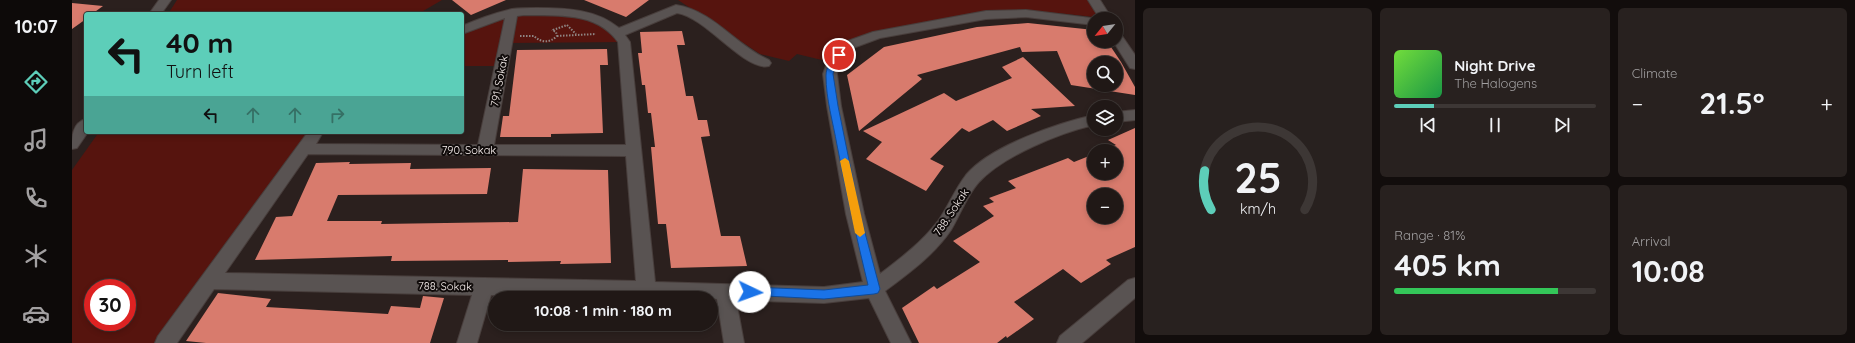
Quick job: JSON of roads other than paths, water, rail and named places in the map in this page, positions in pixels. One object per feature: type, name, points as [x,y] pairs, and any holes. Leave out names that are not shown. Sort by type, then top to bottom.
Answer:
[{"type":"street","points":[[156,12],[165,0]]},
{"type":"street","points":[[1094,0],[1102,12]]},
{"type":"street","points":[[618,33],[676,9],[683,9],[709,25],[756,60],[764,63]]},
{"type":"street","points":[[464,29],[512,12],[570,12],[598,21],[618,33],[624,42],[646,290]]},
{"type":"street","name":"791. Sokak","points":[[485,150],[512,12]]},
{"type":"street","points":[[901,343],[874,289],[855,214],[834,106],[830,74],[833,63],[849,45],[877,35],[986,15],[1004,12],[1087,20]]},
{"type":"street","points":[[1123,47],[1135,65]]},
{"type":"street","points":[[1123,117],[1135,116]]},
{"type":"street","name":"788. Sokak","points":[[208,281],[725,291],[824,295],[874,289],[920,254],[944,226],[972,179],[990,163],[1010,151],[1045,136],[1087,122]]},
{"type":"street","points":[[72,144],[84,127]]},
{"type":"street","points":[[165,343],[315,134]]},
{"type":"street","name":"790. Sokak","points":[[304,149],[634,151]]},
{"type":"street","points":[[1067,343],[1135,286]]},
{"type":"street","points":[[467,343],[484,287]]},
{"type":"street","points":[[725,291],[734,343]]}]
